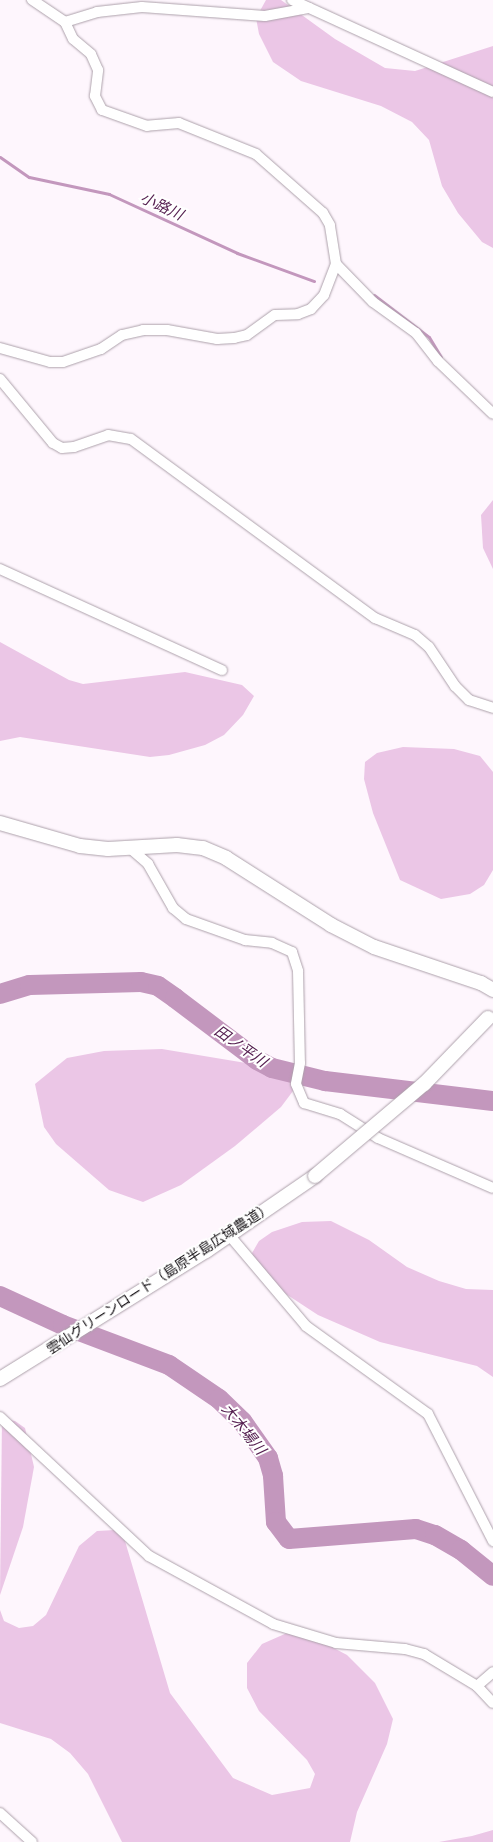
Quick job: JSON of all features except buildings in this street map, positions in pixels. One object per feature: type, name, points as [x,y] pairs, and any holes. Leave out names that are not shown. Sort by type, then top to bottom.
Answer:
[{"type":"street","points":[[0,348],[50,362],[63,362],[101,349],[122,335],[143,330],[167,330],[217,339],[246,335],[275,315],[298,314],[311,310],[324,295],[336,264],[330,225],[323,213],[251,150],[179,123],[147,126],[102,110],[95,96],[96,62],[73,39],[65,22],[32,0]]},
{"type":"street","points":[[292,0],[493,92]]},
{"type":"street","points":[[65,22],[97,12],[142,7],[265,16],[309,8]]},
{"type":"street","points":[[336,264],[374,302],[416,333],[438,361],[493,414]]},
{"type":"street","points":[[0,379],[53,443],[62,448],[74,448],[108,435],[132,439],[375,618],[415,635],[429,647],[455,686],[469,700],[493,708]]},
{"type":"street","points":[[0,569],[222,670]]},
{"type":"street","points":[[0,823],[80,846],[131,848],[176,845],[202,848],[226,858],[330,925],[374,947],[481,983],[493,990]]},
{"type":"street","points":[[131,848],[148,864],[173,908],[186,920],[245,940],[272,943],[292,952],[298,971],[297,1091],[304,1103],[340,1114],[378,1138],[493,1188]]},
{"type":"street","name":"雲仙グリーンロード（島原半島広域農道）","points":[[0,1380],[230,1236],[316,1176],[424,1084],[490,1015]]},
{"type":"street","points":[[230,1236],[306,1326],[428,1414],[493,1542]]},
{"type":"street","points":[[0,1416],[149,1556],[273,1624],[336,1643],[405,1649],[424,1654],[477,1686],[493,1703]]},
{"type":"street","points":[[477,1686],[493,1672]]},
{"type":"street","points":[[0,1813],[32,1842]]},
{"type":"shaded area","points":[[266,0],[281,0],[335,39],[385,68],[415,71],[493,46],[493,248],[482,242],[458,213],[442,186],[429,140],[412,122],[381,106],[301,81],[273,62],[259,34],[256,18]]},
{"type":"shaded area","points":[[493,500],[493,569],[483,548],[481,515]]},
{"type":"shaded area","points":[[0,642],[69,680],[83,684],[185,672],[242,685],[254,696],[243,715],[224,735],[205,745],[169,755],[150,757],[20,737],[0,741]]},
{"type":"shaded area","points":[[403,747],[454,749],[480,756],[493,772],[493,870],[484,885],[470,894],[441,899],[400,880],[373,813],[364,779],[365,762],[377,753]]},
{"type":"shaded area","points":[[162,1049],[252,1064],[285,1075],[299,1083],[281,1107],[235,1146],[181,1185],[143,1202],[109,1190],[56,1144],[44,1127],[35,1084],[67,1058],[104,1051]]},
{"type":"shaded area","points":[[331,1221],[369,1240],[407,1267],[439,1281],[466,1289],[493,1290],[493,1377],[477,1366],[380,1342],[318,1315],[263,1279],[252,1253],[259,1241],[272,1232],[302,1222]]},
{"type":"shaded area","points":[[2,1419],[15,1421],[25,1428],[34,1467],[23,1527],[0,1595]]},
{"type":"shaded area","points":[[115,1530],[125,1541],[170,1693],[233,1778],[272,1795],[310,1788],[315,1774],[307,1760],[259,1711],[247,1688],[247,1663],[262,1644],[287,1633],[311,1636],[347,1655],[375,1683],[393,1719],[387,1744],[357,1812],[350,1842],[122,1842],[88,1774],[70,1753],[51,1739],[0,1723],[0,1610],[4,1621],[19,1628],[33,1626],[46,1615],[79,1546],[97,1531]]},
{"type":"shaded area","points":[[493,1830],[493,1842],[439,1842],[472,1836]]},
{"type":"waterway","name":"小路川","points":[[0,157],[29,177],[109,194],[237,253],[314,281]]},
{"type":"waterway","name":"小路川","points":[[374,295],[429,337],[441,357]]},
{"type":"waterway","name":"田ノ平川","points":[[0,994],[30,985],[141,982],[158,986],[257,1060],[272,1068],[325,1081],[493,1101]]},
{"type":"waterway","name":"大木場川","points":[[0,1296],[63,1325],[169,1365],[219,1399],[242,1421],[268,1458],[273,1476],[276,1522],[289,1539],[416,1529],[435,1535],[461,1550],[493,1576]]}]
